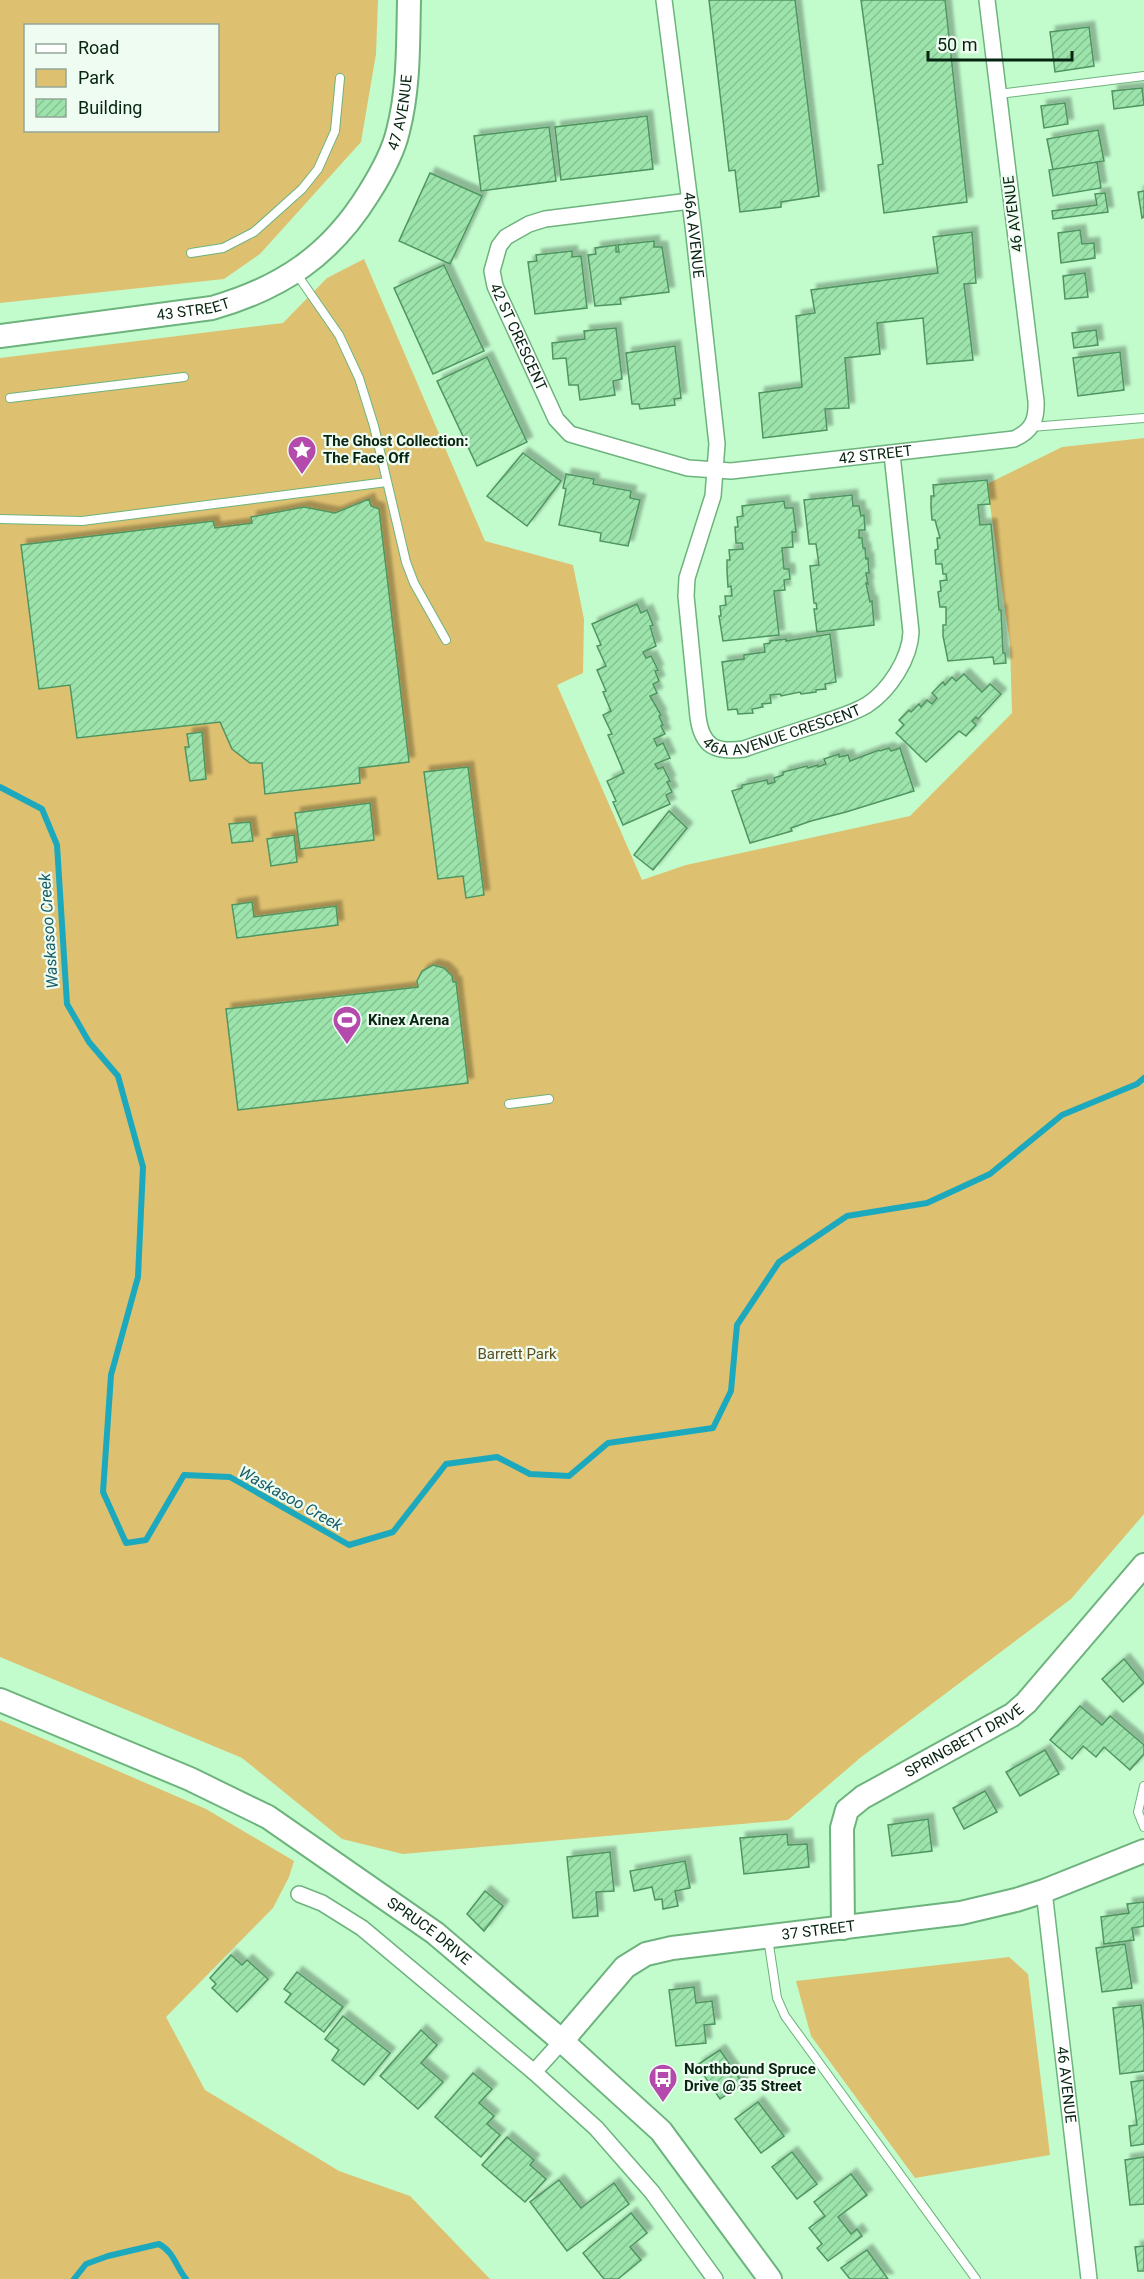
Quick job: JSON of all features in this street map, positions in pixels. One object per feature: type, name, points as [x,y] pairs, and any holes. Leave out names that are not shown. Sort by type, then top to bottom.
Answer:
[{"type":"street","name":"47 AVENUE","points":[[357,214],[381,175],[398,134],[406,86],[409,0]]},
{"type":"street","name":"46A AVENUE","points":[[664,0],[690,201],[717,444],[716,471]]},
{"type":"street","name":"46 AVENUE","points":[[987,0],[1036,400],[1036,417],[1031,428]]},
{"type":"street","name":"42 ST CRESCENT","points":[[690,201],[545,219],[529,224],[506,237],[499,246],[492,271],[495,286],[556,418],[564,430],[586,440],[688,468],[716,471]]},
{"type":"street","name":"43 STREET","points":[[0,336],[212,308],[249,296],[296,273],[327,247],[357,214]]},
{"type":"street","name":"42 STREET","points":[[716,471],[892,454],[1014,439],[1031,428]]},
{"type":"street","name":"46A AVENUE CRESCENT","points":[[716,471],[712,496],[687,578],[686,614],[700,732],[708,743],[730,751],[744,749],[868,704],[882,691],[906,657],[911,644],[911,632],[892,454]]},
{"type":"street","name":"SPRINGBETT DRIVE","points":[[843,1928],[842,1828],[847,1810],[863,1797],[1012,1715],[1026,1703],[1144,1564]]},
{"type":"street","name":"SPRUCE DRIVE","points":[[0,1700],[190,1779],[268,1817],[435,1933],[562,2041],[660,2130],[770,2279]]},
{"type":"street","name":"37 STREET","points":[[534,2072],[625,1967],[646,1954],[672,1948],[961,1913],[999,1905],[1044,1891],[1144,1851]]},
{"type":"street","name":"46 AVENUE","points":[[1044,1891],[1089,2279]]},
{"type":"street","points":[[299,1894],[322,1903],[362,1928],[583,2116],[625,2159],[663,2205],[715,2279]]},
{"type":"lane","points":[[999,94],[1144,76]]},
{"type":"lane","points":[[191,254],[223,248],[254,232],[302,189],[318,169],[336,131],[340,78]]},
{"type":"lane","points":[[296,273],[339,335],[351,359],[372,418],[409,572],[446,640]]},
{"type":"lane","points":[[10,398],[184,377]]},
{"type":"lane","points":[[1031,428],[1144,418]]},
{"type":"lane","points":[[0,519],[82,521],[387,482]]},
{"type":"lane","points":[[509,1104],[549,1099]]},
{"type":"lane","points":[[1144,1786],[1138,1812],[1144,1827]]},
{"type":"lane","points":[[767,1937],[777,1998],[785,2016],[976,2279]]},
{"type":"green space","points":[[0,0],[378,0],[376,54],[361,142],[260,254],[224,279],[0,303]]},
{"type":"green space","name":"Barrett Park","points":[[364,259],[485,541],[573,565],[584,619],[583,673],[557,685],[642,880],[686,865],[910,816],[1012,713],[1010,644],[987,484],[1062,447],[1144,438],[1144,1514],[1071,1599],[860,1758],[788,1820],[403,1854],[342,1839],[242,1758],[0,1657],[0,358],[283,323],[327,278]]},
{"type":"green space","points":[[0,1720],[206,1809],[294,1861],[289,1877],[273,1908],[166,2017],[205,2090],[339,2171],[410,2196],[490,2279],[0,2279]]},
{"type":"green space","points":[[1009,1957],[1028,1974],[1050,2155],[915,2178],[811,2036],[796,1981]]},
{"type":"building","points":[[709,0],[795,0],[819,196],[781,202],[781,207],[740,212],[735,170],[729,171]]},
{"type":"building","points":[[861,0],[945,0],[967,202],[884,213],[878,165],[883,164]]},
{"type":"building","points":[[1089,27],[1094,66],[1055,72],[1050,32]]},
{"type":"building","points":[[1142,88],[1144,105],[1114,109],[1112,91]]},
{"type":"building","points":[[1065,103],[1068,124],[1044,128],[1041,106]]},
{"type":"building","points":[[647,116],[653,169],[561,180],[555,127]]},
{"type":"building","points":[[549,127],[556,181],[481,191],[474,136]]},
{"type":"building","points":[[1098,130],[1104,161],[1053,170],[1047,139]]},
{"type":"building","points":[[1097,162],[1101,188],[1053,196],[1049,170]]},
{"type":"building","points":[[430,173],[482,196],[450,264],[399,241]]},
{"type":"building","points":[[1144,191],[1144,217],[1142,218],[1138,192]]},
{"type":"building","points":[[1105,193],[1108,212],[1053,219],[1052,211],[1097,205],[1095,194]]},
{"type":"building","points":[[1080,230],[1082,244],[1094,243],[1095,258],[1061,263],[1058,233]]},
{"type":"building","points":[[972,232],[976,283],[964,284],[973,360],[927,364],[923,318],[877,323],[880,354],[845,358],[849,408],[825,409],[827,430],[763,438],[759,393],[802,387],[796,316],[815,313],[811,290],[938,273],[933,237]]},
{"type":"building","points":[[654,241],[654,247],[662,247],[669,292],[620,298],[621,304],[595,306],[588,255],[596,254],[595,248],[616,245],[616,252],[619,252],[618,245]]},
{"type":"building","points":[[572,251],[572,257],[581,256],[587,308],[535,314],[528,262],[537,261],[536,255]]},
{"type":"building","points":[[444,265],[484,351],[433,374],[394,288]]},
{"type":"building","points":[[1085,273],[1088,297],[1065,299],[1063,276]]},
{"type":"building","points":[[616,328],[622,379],[613,381],[615,395],[580,400],[578,385],[569,385],[566,358],[553,359],[552,343],[585,339],[584,331]]},
{"type":"building","points":[[1096,330],[1098,345],[1074,348],[1072,333]]},
{"type":"building","points":[[675,346],[681,398],[674,399],[675,405],[640,409],[639,404],[632,404],[626,353]]},
{"type":"building","points":[[1120,352],[1124,390],[1078,396],[1073,358]]},
{"type":"building","points":[[487,357],[527,442],[477,466],[437,381]]},
{"type":"building","points":[[523,453],[561,481],[527,526],[487,496]]},
{"type":"building","points":[[566,474],[594,479],[593,484],[631,491],[630,498],[640,500],[628,546],[600,541],[601,533],[559,525],[566,489],[563,488]]},
{"type":"building","points":[[987,480],[990,504],[978,505],[980,525],[991,524],[999,610],[1001,610],[1003,653],[1005,653],[1006,663],[994,664],[993,657],[948,661],[943,636],[943,625],[946,625],[946,607],[940,607],[938,592],[941,591],[940,581],[947,580],[946,574],[943,574],[942,564],[936,564],[935,550],[938,549],[937,538],[940,538],[935,520],[932,520],[933,485]]},
{"type":"building","points":[[852,495],[853,506],[859,506],[861,516],[864,515],[865,530],[859,530],[859,538],[862,538],[866,559],[868,558],[869,573],[866,573],[868,584],[866,583],[870,602],[872,601],[874,625],[817,632],[814,609],[817,609],[814,603],[810,566],[819,565],[816,544],[809,544],[804,500]]},
{"type":"building","points":[[369,499],[371,506],[379,509],[409,762],[359,768],[360,783],[265,794],[262,763],[250,763],[232,749],[220,722],[77,738],[70,685],[39,689],[21,545],[213,521],[215,528],[252,523],[251,517],[304,507],[335,513]]},
{"type":"building","points":[[784,501],[785,508],[793,508],[796,532],[792,532],[793,547],[782,548],[784,569],[789,569],[790,579],[784,580],[785,590],[774,591],[779,635],[723,641],[719,616],[721,616],[720,606],[726,605],[725,596],[732,596],[731,586],[728,587],[729,550],[743,549],[742,543],[736,543],[737,517],[743,516],[742,506]]},
{"type":"building","points":[[637,604],[641,613],[647,610],[653,625],[650,626],[656,646],[643,652],[646,658],[651,656],[658,670],[655,671],[659,681],[653,684],[657,693],[650,696],[661,715],[659,716],[663,725],[661,726],[665,734],[654,739],[657,746],[663,743],[670,758],[655,764],[658,769],[663,767],[670,781],[667,782],[672,792],[666,795],[670,804],[623,825],[607,781],[624,773],[608,735],[612,734],[603,715],[611,711],[597,670],[606,666],[597,646],[601,645],[592,624]]},
{"type":"building","points":[[830,634],[836,682],[825,684],[826,689],[816,690],[816,692],[770,695],[771,703],[752,709],[753,713],[738,714],[737,709],[728,710],[722,662],[744,659],[744,655],[765,652],[764,644],[770,641],[786,639],[786,641]]},
{"type":"building","points":[[964,674],[982,692],[990,684],[1001,694],[978,719],[976,717],[972,721],[976,725],[966,736],[959,731],[926,762],[896,733],[904,725],[899,720],[909,710],[911,712],[919,704],[921,707],[927,700],[932,704],[937,698],[932,693],[943,682],[945,685],[952,677],[956,681]]},
{"type":"building","points":[[202,732],[206,779],[190,781],[185,747],[189,747],[187,734]]},
{"type":"building","points":[[889,748],[891,751],[900,748],[914,791],[811,821],[791,828],[792,831],[750,843],[732,791],[742,788],[742,785],[767,780],[768,784],[775,782],[774,778],[783,775],[783,772],[807,766],[808,768],[818,765],[818,767],[826,764],[824,759],[839,754],[839,757],[848,755],[850,761]]},
{"type":"building","points":[[468,767],[484,895],[466,898],[463,876],[438,879],[424,772]]},
{"type":"building","points":[[370,803],[374,840],[300,849],[295,813]]},
{"type":"building","points":[[669,811],[687,828],[653,870],[634,855]]},
{"type":"building","points":[[250,822],[253,841],[232,843],[229,824]]},
{"type":"building","points":[[294,835],[297,862],[271,866],[267,839]]},
{"type":"building","points":[[252,902],[254,917],[336,906],[338,925],[237,938],[232,905]]},
{"type":"building","name":"Kinex Arena","points":[[433,965],[444,968],[452,976],[453,982],[456,982],[468,1083],[238,1110],[226,1009],[418,987],[417,981],[422,971]]},
{"type":"building","points":[[1124,1659],[1144,1683],[1123,1702],[1102,1679]]},
{"type":"building","points":[[1080,1706],[1102,1725],[1110,1716],[1144,1745],[1144,1754],[1130,1770],[1104,1747],[1096,1757],[1083,1746],[1072,1759],[1050,1740]]},
{"type":"building","points":[[1045,1750],[1059,1774],[1020,1796],[1006,1772]]},
{"type":"building","points":[[985,1791],[997,1812],[964,1829],[953,1808]]},
{"type":"building","points":[[928,1819],[932,1851],[892,1856],[888,1825]]},
{"type":"building","points":[[787,1834],[788,1845],[807,1844],[809,1867],[744,1874],[740,1838]]},
{"type":"building","points":[[610,1852],[614,1891],[596,1892],[598,1916],[573,1918],[567,1857]]},
{"type":"building","points":[[685,1861],[690,1888],[675,1891],[678,1906],[663,1909],[662,1899],[655,1900],[652,1887],[634,1891],[630,1871]]},
{"type":"building","points":[[485,1891],[503,1906],[484,1931],[467,1914]]},
{"type":"building","points":[[1144,1902],[1144,1926],[1132,1928],[1134,1940],[1104,1944],[1101,1917],[1129,1913],[1127,1904]]},
{"type":"building","points":[[1125,1944],[1132,1988],[1102,1992],[1096,1948]]},
{"type":"building","points":[[231,1955],[242,1965],[247,1960],[268,1979],[237,2012],[212,1988],[216,1984],[210,1978]]},
{"type":"building","points":[[297,1972],[343,2007],[324,2032],[285,2002],[291,1994],[284,1989]]},
{"type":"building","points":[[694,1987],[696,2003],[712,2001],[715,2024],[704,2025],[706,2043],[676,2046],[669,1990]]},
{"type":"building","points":[[1141,2005],[1144,2031],[1144,2071],[1120,2074],[1113,2008]]},
{"type":"building","points":[[343,2016],[390,2053],[364,2085],[332,2060],[339,2050],[325,2039]]},
{"type":"building","points":[[421,2030],[437,2045],[421,2063],[443,2082],[418,2109],[380,2076]]},
{"type":"building","points":[[720,2050],[743,2084],[720,2099],[697,2065]]},
{"type":"building","points":[[473,2073],[492,2089],[479,2103],[494,2116],[487,2124],[500,2135],[481,2157],[435,2117]]},
{"type":"building","points":[[1144,2080],[1144,2144],[1131,2146],[1129,2126],[1137,2125],[1131,2082]]},
{"type":"building","points":[[758,2102],[784,2136],[761,2153],[735,2119]]},
{"type":"building","points":[[507,2137],[534,2160],[530,2165],[546,2179],[525,2202],[482,2165]]},
{"type":"building","points":[[792,2152],[817,2184],[797,2199],[772,2167]]},
{"type":"building","points":[[1144,2157],[1144,2204],[1130,2205],[1125,2160]]},
{"type":"building","points":[[851,2174],[867,2195],[838,2217],[851,2234],[857,2229],[862,2236],[828,2261],[817,2248],[822,2244],[809,2228],[825,2216],[814,2202]]},
{"type":"building","points":[[559,2180],[581,2208],[614,2183],[629,2204],[567,2251],[530,2202]]},
{"type":"building","points":[[631,2213],[647,2233],[630,2247],[641,2260],[618,2279],[604,2279],[583,2253]]},
{"type":"building","points":[[1144,2246],[1144,2271],[1138,2271],[1135,2247]]},
{"type":"building","points":[[867,2250],[888,2279],[850,2279],[841,2268]]},
{"type":"waterway","name":"Waskasoo Creek","points":[[0,787],[42,809],[57,845],[67,1004],[89,1042],[118,1076],[143,1167],[138,1277],[111,1375],[103,1492],[126,1543],[146,1540],[184,1475],[230,1477],[349,1545],[393,1532],[446,1464],[497,1457],[530,1474],[569,1476],[608,1443],[713,1428],[731,1391],[737,1325],[779,1262],[847,1216],[927,1203],[990,1174],[1062,1115],[1137,1084],[1144,1078]]},
{"type":"waterway","points":[[74,2279],[86,2264],[108,2256],[159,2244],[171,2255],[186,2279]]},
{"type":"place","name":"The Ghost Collection: The Face Off","points":[[302,476]]},
{"type":"place","name":"Kinex Arena","points":[[347,1046]]},
{"type":"place","name":"Northbound Spruce Drive @ 35 Street","points":[[663,2104]]}]
